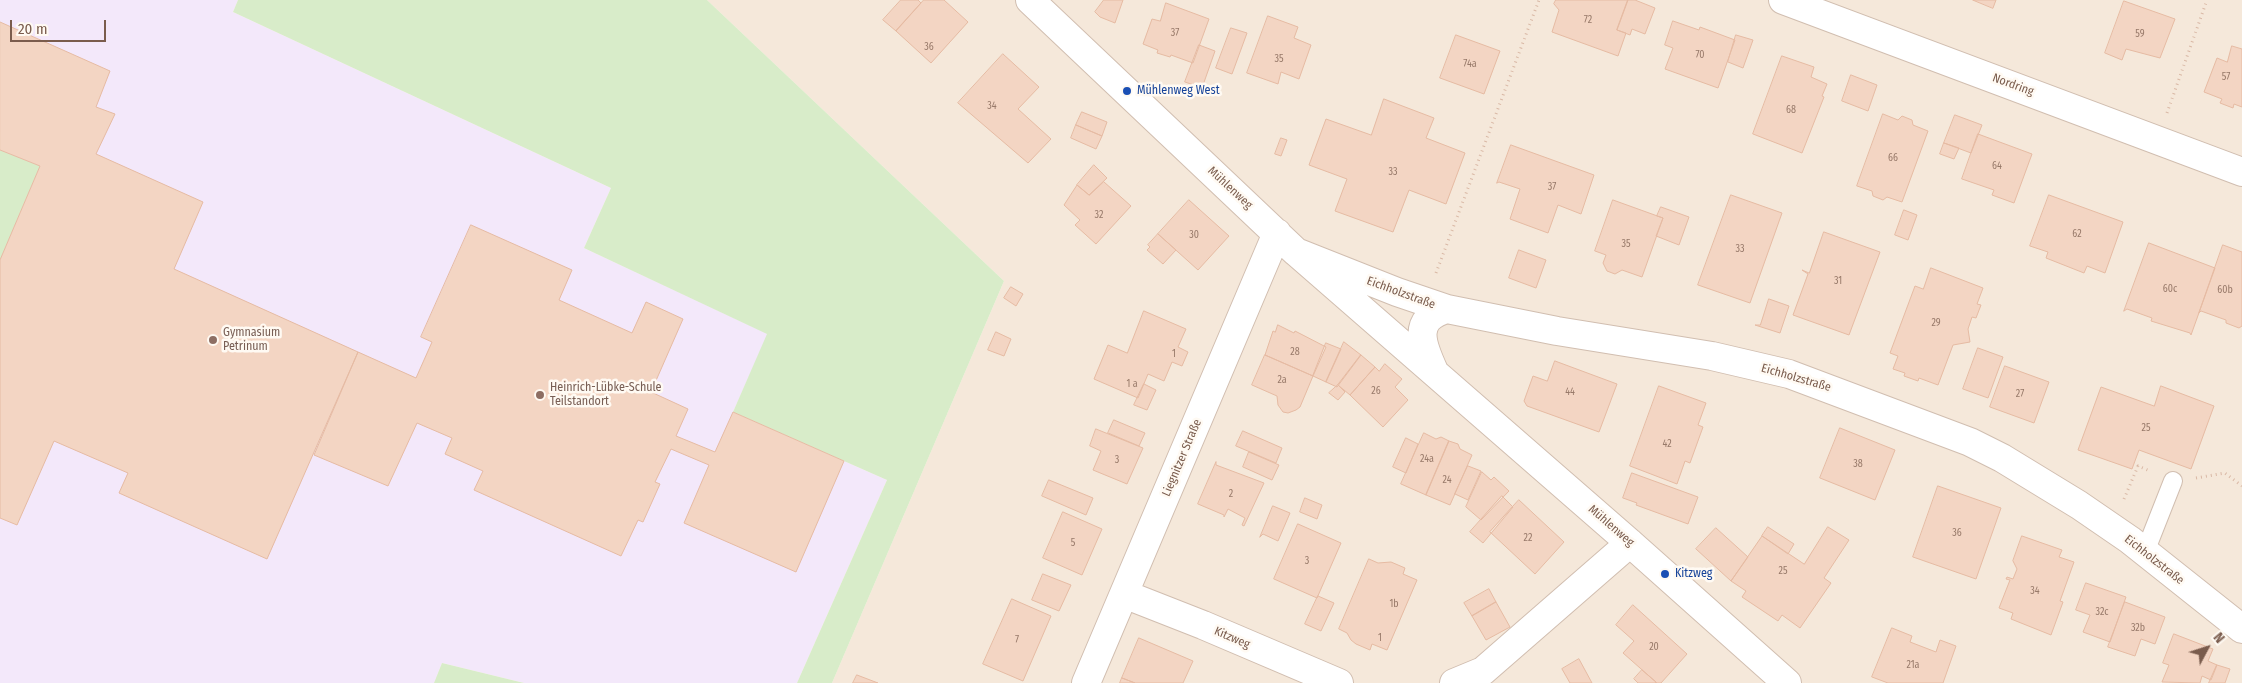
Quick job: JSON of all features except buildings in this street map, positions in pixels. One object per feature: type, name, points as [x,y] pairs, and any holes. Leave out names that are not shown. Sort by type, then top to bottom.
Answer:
[{"type":"street","name":"Mühlenweg","points":[[1030,0],[1296,252],[1630,543],[1787,683]]},
{"type":"street","name":"Nordring","points":[[1783,0],[2242,172]]},
{"type":"street","name":"Liegnitzer Straße","points":[[1086,683],[1277,233]]},
{"type":"street","name":"Eichholzstraße","points":[[1296,252],[1436,306],[1557,331],[1712,356],[1789,374],[1839,391],[1970,442],[2002,458],[2079,505],[2145,552],[2242,629]]},
{"type":"street","name":"Mühlenweg","points":[[1434,372],[1426,353],[1422,330],[1436,306]]},
{"type":"street","points":[[1454,683],[1483,671],[1630,543]]},
{"type":"street","name":"Kitzweg","points":[[1124,594],[1203,625],[1339,683]]},
{"type":"lane","points":[[2145,552],[2173,481]]},
{"type":"path","points":[[1436,306],[1540,0]]},
{"type":"path","points":[[2158,139],[2207,0]]},
{"type":"shaded area","points":[[0,0],[238,0],[233,12],[611,188],[584,248],[768,334],[733,412],[887,480],[797,683],[524,683],[442,663],[434,683],[0,683]]},
{"type":"shaded area","points":[[707,0],[2242,0],[2242,683],[832,683],[1004,281]]},
{"type":"green space","points":[[238,0],[707,0],[1004,281],[832,683],[797,683],[887,480],[733,412],[767,334],[584,248],[611,188],[233,12]]},
{"type":"green space","points":[[0,150],[40,166],[0,260]]},
{"type":"green space","points":[[442,663],[524,683],[434,683]]},
{"type":"place","name":"Mühlenweg West","points":[[1127,91]]},
{"type":"place","name":"Gymnasium Petrinum","points":[[213,340]]},
{"type":"place","name":"Heinrich-Lübke-Schule Teilstandort","points":[[540,395]]},
{"type":"place","name":"Kitzweg","points":[[1665,574]]}]
